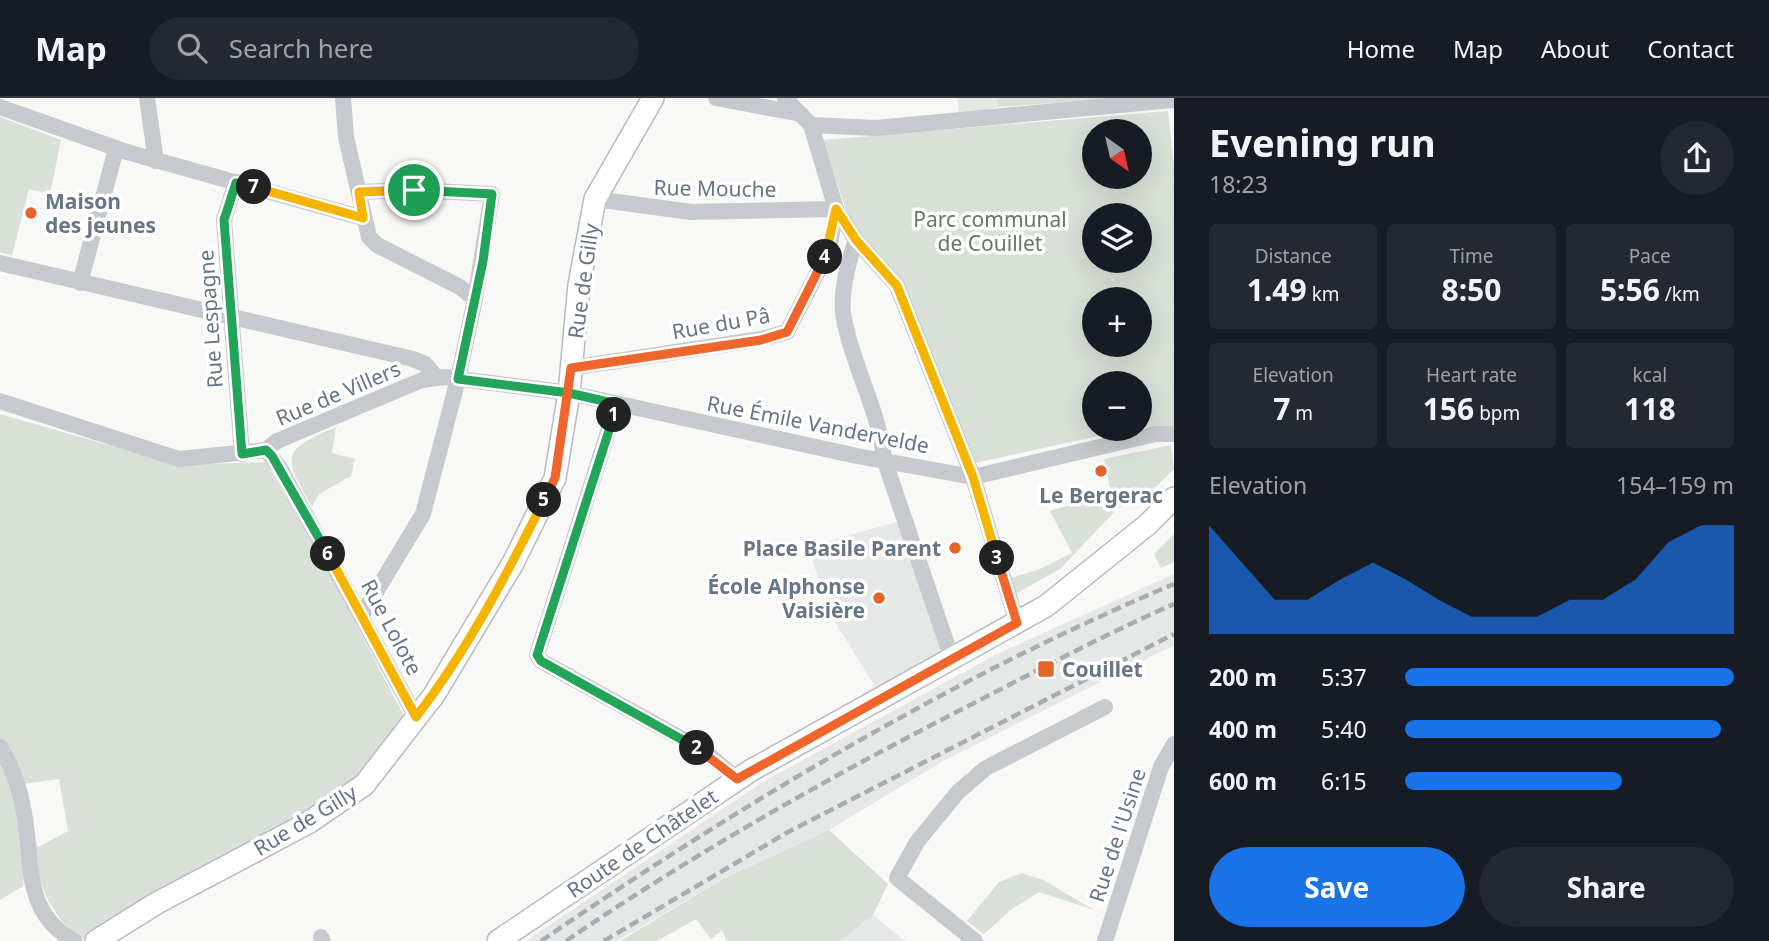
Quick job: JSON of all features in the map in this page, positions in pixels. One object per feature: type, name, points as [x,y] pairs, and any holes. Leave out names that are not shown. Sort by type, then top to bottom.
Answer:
[{"type":"main road","name":"Rue de Gilly","points":[[96,941],[157,903],[308,823],[364,785],[434,695],[513,562],[555,478],[569,393],[579,285],[595,199],[653,98]]},
{"type":"main road","name":"Route de Châtelet","points":[[498,941],[737,779],[1046,606],[1093,570],[1174,498]]},
{"type":"street","points":[[147,98],[156,161]]},
{"type":"street","points":[[343,98],[346,137],[369,237],[377,245],[460,287],[475,299]]},
{"type":"street","points":[[716,98],[806,120],[876,128],[1173,102]]},
{"type":"street","points":[[785,98],[806,120],[836,209],[856,240],[897,286],[973,477],[1017,623]]},
{"type":"street","points":[[0,107],[116,149],[363,218]]},
{"type":"street","points":[[80,283],[116,149]]},
{"type":"street","name":"Rue Lespagne","points":[[236,183],[224,220],[242,454]]},
{"type":"street","points":[[359,192],[414,190],[492,194],[483,261],[458,379],[423,514],[362,615]]},
{"type":"street","name":"Rue Mouche","points":[[595,199],[691,212],[836,209]]},
{"type":"street","name":"Rue du Pâ","points":[[571,368],[761,340],[787,332],[829,250],[836,209]]},
{"type":"street","points":[[856,240],[848,265],[843,318],[882,436],[884,459],[952,659]]},
{"type":"street","points":[[0,263],[414,359],[425,364],[437,378]]},
{"type":"street","name":"Rue de Villers","points":[[0,401],[179,459],[266,450],[277,441],[422,380],[437,378],[569,393],[617,404]]},
{"type":"street","points":[[617,404],[537,655],[541,661],[704,751],[737,779]]},
{"type":"street","name":"Rue Émile Vandervelde","points":[[617,404],[973,477],[1155,434],[1174,434]]},
{"type":"street","name":"Rue Lolote","points":[[266,450],[280,468],[416,717]]},
{"type":"street","points":[[975,941],[897,878],[921,839],[958,792],[986,768],[1105,707]]},
{"type":"street","name":"Rue de l'Usine","points":[[1105,941],[1161,767],[1174,744]]},
{"type":"street","points":[[0,747],[12,766],[24,808],[30,876],[43,913],[63,935],[74,941]]},
{"type":"shaded area","points":[[957,98],[997,98],[998,107],[959,116]]},
{"type":"shaded area","name":"École Alphonse Vaisière","points":[[900,521],[943,656],[892,687],[876,688],[835,622],[813,563],[815,545]]},
{"type":"shaded area","points":[[1174,574],[1174,645],[945,760],[829,830],[723,879],[617,941],[526,941],[761,783],[997,654]]},
{"type":"shaded area","points":[[873,915],[905,941],[840,941]]},
{"type":"green space","points":[[997,98],[1122,98],[998,107]]},
{"type":"green space","name":"Parc communal de Couillet","points":[[1168,111],[1174,165],[1174,428],[1152,427],[1152,371],[1082,371],[1082,440],[975,463],[873,251],[847,213],[823,140]]},
{"type":"green space","points":[[0,117],[61,140],[50,194],[29,189],[12,256],[0,252]]},
{"type":"green space","points":[[0,414],[178,465],[266,462],[305,527],[405,718],[347,787],[291,825],[139,905],[80,940],[58,915],[44,890],[30,829],[38,847],[68,831],[59,779],[23,784],[19,797],[18,821],[23,886],[0,900]]},
{"type":"green space","points":[[336,427],[332,453],[355,459],[351,476],[319,494],[312,506],[296,476],[292,457],[296,449],[305,442]]},
{"type":"green space","points":[[1171,445],[1174,469],[1157,486],[1117,509],[1060,569],[1015,594],[1010,578],[1038,570],[1072,553],[1050,511],[1111,493],[1104,459]]},
{"type":"green space","points":[[1174,534],[1174,562],[1161,568],[1154,554]]},
{"type":"green space","points":[[829,830],[888,884],[873,915],[840,941],[727,941],[722,930],[711,939],[696,919],[657,941],[620,941],[723,879]]},
{"type":"green space","points":[[1022,873],[1043,880],[1094,910],[1039,892],[1013,908],[984,934],[967,921],[999,882]]},
{"type":"railway","points":[[541,941],[692,841],[848,747],[1009,660],[1174,584]]},
{"type":"railway","points":[[566,941],[665,876],[817,786],[1048,665],[1174,604]]},
{"type":"railway","points":[[604,941],[788,832],[1174,634]]},
{"type":"place","name":"Maison des jeunes","points":[[31,213]]},
{"type":"place","name":"Le Bergerac","points":[[1101,471]]},
{"type":"place","name":"Place Basile Parent","points":[[955,548]]},
{"type":"place","name":"École Alphonse Vaisière","points":[[879,598]]},
{"type":"place","name":"Couillet","points":[[1046,669]]},
{"type":"route","points":[[414,190],[359,192],[363,218],[236,183],[224,220],[242,454],[266,450],[272,456],[416,717],[434,695],[513,562],[555,478],[569,393],[571,368],[761,340],[787,332],[829,250],[836,209],[856,240],[897,286],[973,477],[1017,623],[737,779],[704,751],[541,661],[537,655],[538,645],[559,588],[617,404],[569,393],[458,379],[483,261],[492,194],[414,190]]}]
